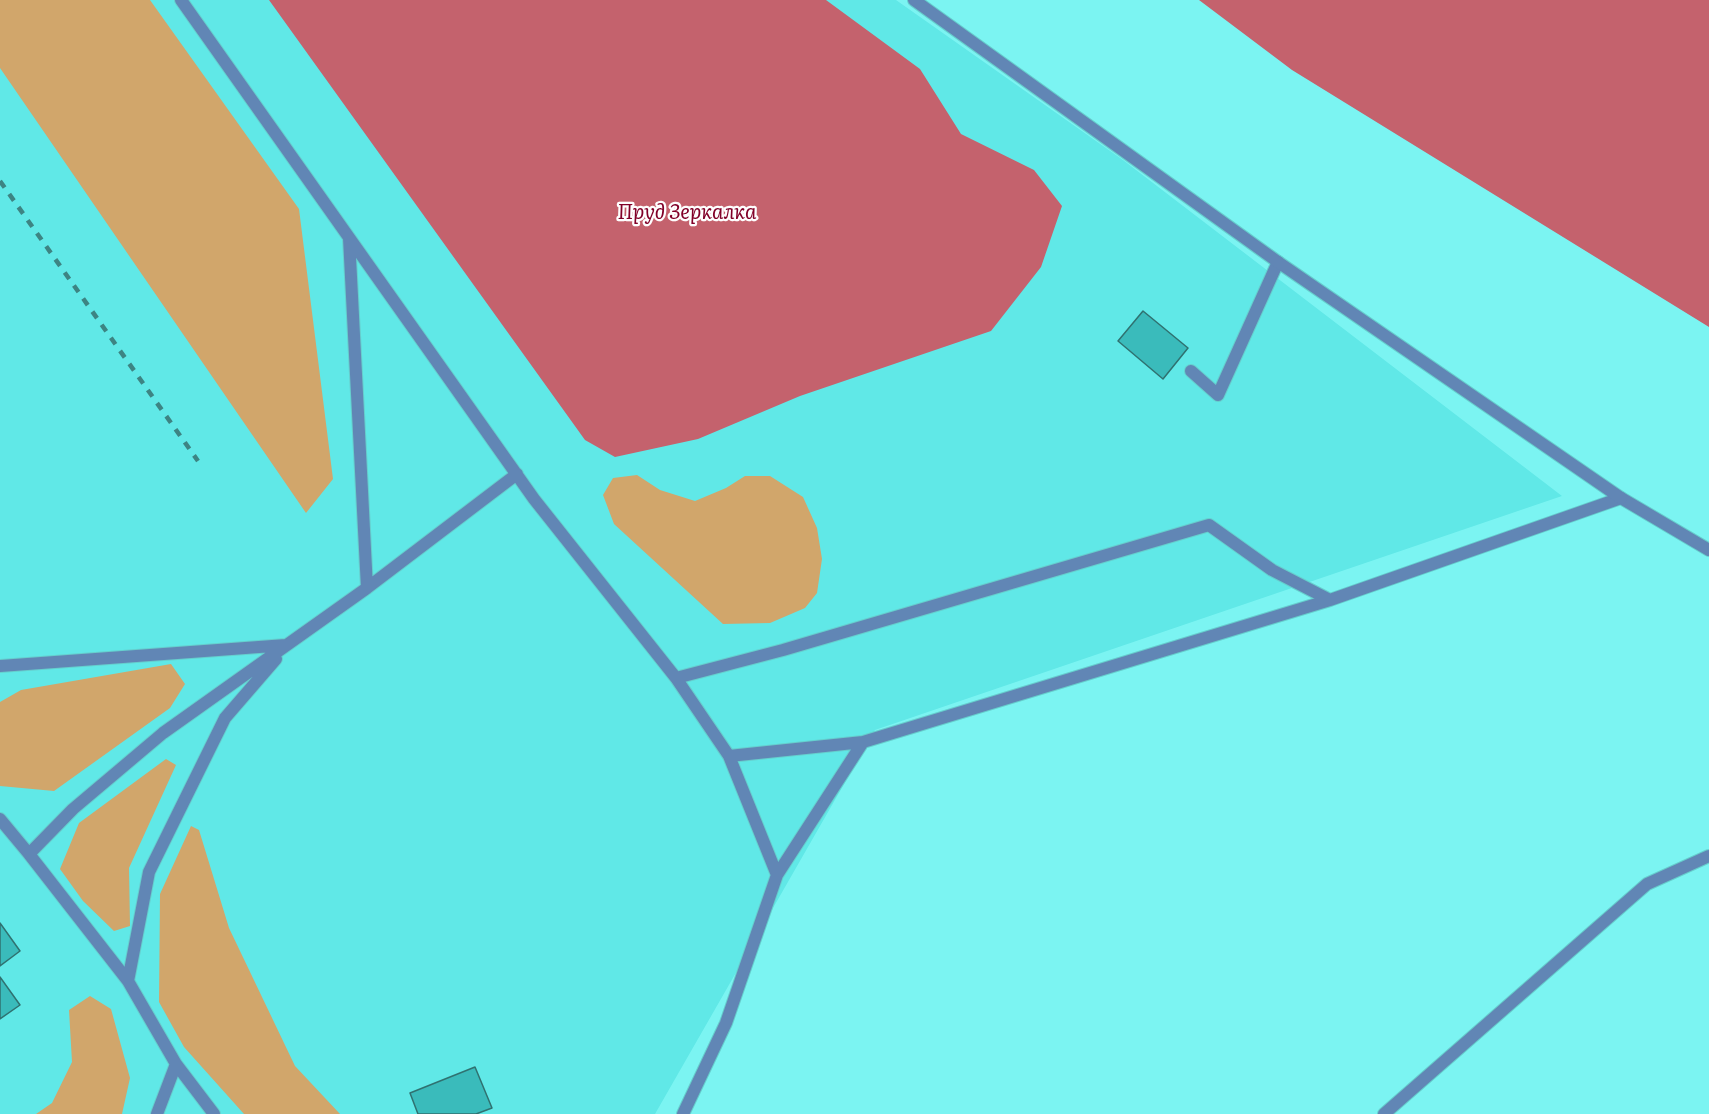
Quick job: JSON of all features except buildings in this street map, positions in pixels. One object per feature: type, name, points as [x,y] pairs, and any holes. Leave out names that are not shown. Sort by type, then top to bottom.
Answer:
[{"type":"street","points":[[182,0],[517,474],[676,678],[729,756],[777,875]]},
{"type":"street","points":[[914,0],[1278,262],[1621,498],[1709,550]]},
{"type":"street","points":[[349,237],[367,588]]},
{"type":"street","points":[[1191,371],[1218,395],[1278,262]]},
{"type":"street","points":[[29,854],[73,809],[163,733],[367,588],[517,474]]},
{"type":"street","points":[[729,756],[863,742],[1330,600],[1621,498]]},
{"type":"street","points":[[676,678],[783,650],[1209,525],[1272,570],[1330,600]]},
{"type":"street","points":[[0,666],[288,645]]},
{"type":"street","points":[[128,981],[148,872],[225,718],[288,645]]},
{"type":"street","points":[[683,1114],[726,1023],[777,875],[863,742]]},
{"type":"street","points":[[0,819],[128,981],[176,1064],[214,1114]]},
{"type":"street","points":[[1384,1114],[1647,884],[1709,856]]},
{"type":"street","points":[[157,1114],[176,1064]]},
{"type":"shaded area","points":[[0,0],[896,0],[1123,160],[1562,496],[875,730],[655,1114],[0,1114]]},
{"type":"shaded area","points":[[0,0],[150,0],[299,209],[333,479],[306,513],[0,68]]},
{"type":"shaded area","points":[[637,475],[660,490],[695,501],[726,488],[745,476],[770,476],[803,497],[817,528],[822,559],[817,593],[805,608],[770,623],[723,624],[614,524],[603,495],[613,478]]},
{"type":"shaded area","points":[[171,664],[185,684],[170,708],[54,791],[0,786],[0,702],[21,690]]},
{"type":"shaded area","points":[[166,759],[176,765],[129,868],[130,926],[114,931],[83,901],[60,869],[79,823]]},
{"type":"shaded area","points":[[191,826],[199,830],[229,928],[295,1066],[340,1114],[244,1114],[184,1047],[159,1002],[160,894]]},
{"type":"shaded area","points":[[90,996],[111,1009],[130,1078],[122,1114],[36,1114],[52,1103],[72,1062],[69,1010]]},
{"type":"water","name":"Пруд Зеркалка","points":[[269,0],[826,0],[920,69],[961,134],[1034,170],[1062,206],[1041,267],[991,331],[800,396],[698,439],[615,457],[585,440]]},
{"type":"water","points":[[1199,0],[1709,0],[1709,327],[1292,70]]},
{"type":"railway","points":[[0,181],[198,461]]}]
